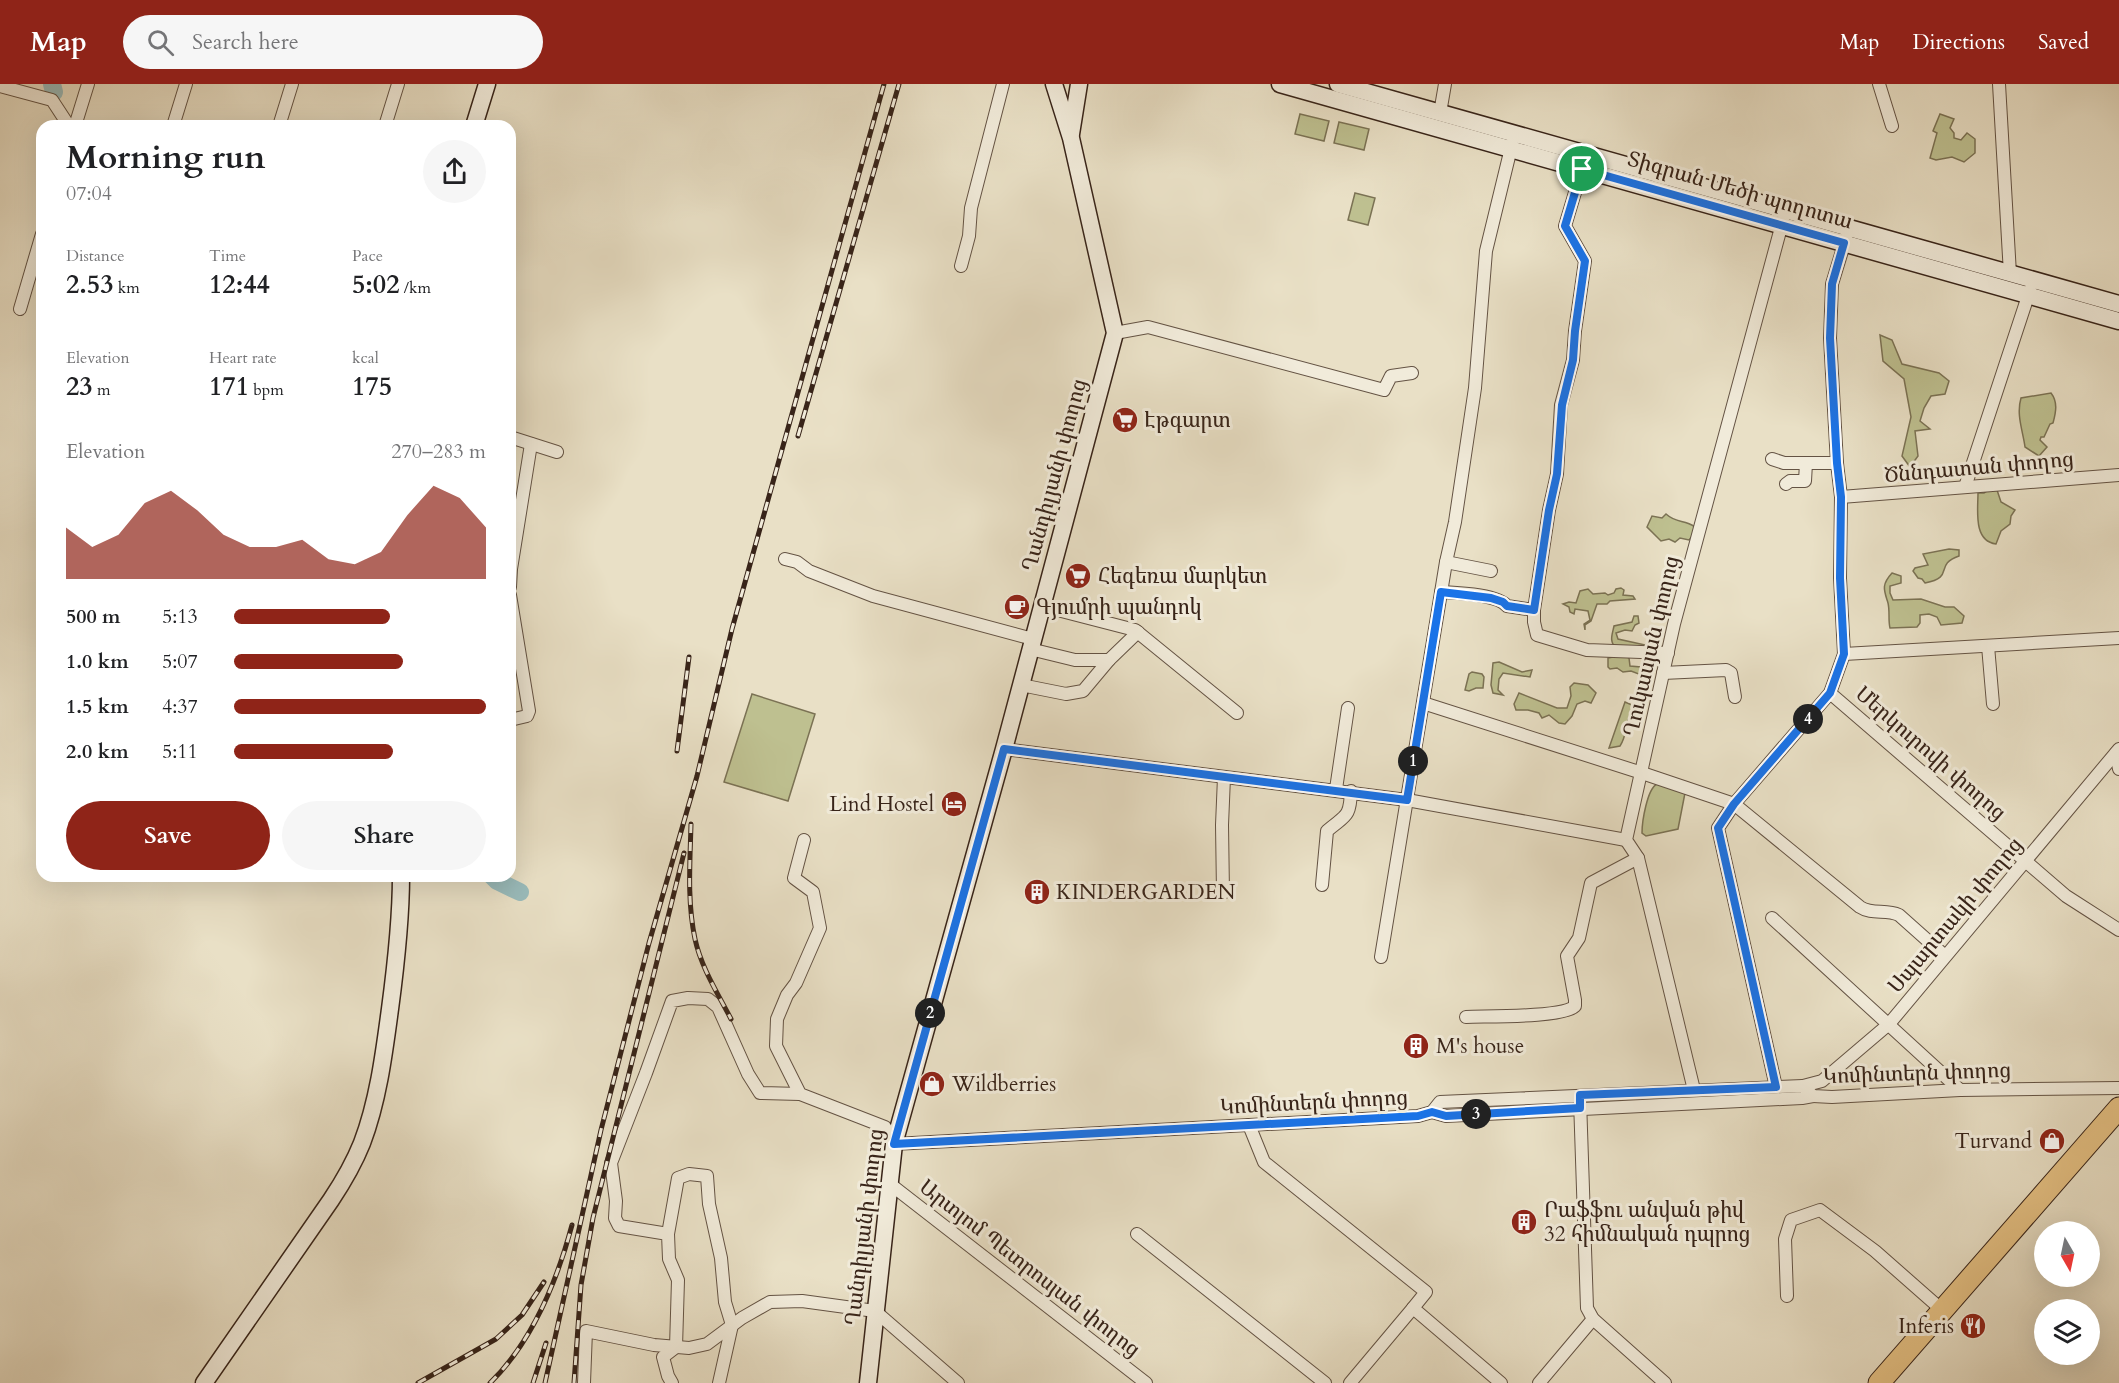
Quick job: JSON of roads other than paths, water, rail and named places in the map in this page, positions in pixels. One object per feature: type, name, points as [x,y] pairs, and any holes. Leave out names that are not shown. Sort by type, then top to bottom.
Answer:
[{"type":"highway","points":[[1879,1383],[2119,1108]]},
{"type":"main road","points":[[476,120],[487,84]]},
{"type":"main road","name":"Ղանդիլյանի փողոց","points":[[868,1383],[894,1144],[1004,749],[1115,333],[1071,138],[1054,84]]},
{"type":"main road","name":"Ղանդիլյանի փողոց","points":[[1071,138],[1080,84]]},
{"type":"main road","name":"Տիգրան Մեծի պողոտա","points":[[1280,84],[1512,141],[2030,288],[2119,321]]},
{"type":"main road","name":"Տիգրան Մեծի պողոտա","points":[[1338,84],[1440,113],[1582,169],[1784,218]]},
{"type":"main road","name":"Տիգրան Մեծի պողոտա","points":[[1846,236],[2010,274],[2030,288],[2119,304]]},
{"type":"main road","points":[[204,1383],[332,1200],[361,1146],[370,1121],[384,1051],[401,909],[401,882]]},
{"type":"street","points":[[77,120],[88,84]]},
{"type":"street","points":[[175,120],[186,84]]},
{"type":"street","points":[[281,120],[292,84]]},
{"type":"street","points":[[387,120],[398,84]]},
{"type":"street","points":[[961,266],[969,236],[971,208],[1003,84]]},
{"type":"street","points":[[1440,113],[1445,84]]},
{"type":"street","points":[[1879,84],[1892,126]]},
{"type":"street","points":[[1999,84],[2010,274]]},
{"type":"street","points":[[0,86],[52,100],[65,120]]},
{"type":"street","points":[[1381,957],[1446,562],[1455,522],[1475,388],[1486,251],[1512,141]]},
{"type":"street","points":[[1582,169],[1565,226],[1585,261],[1573,360],[1562,405],[1557,474],[1544,537],[1534,622],[1537,635],[1587,650],[1668,653]]},
{"type":"street","name":"Ղուկասյան փողոց","points":[[1626,840],[1684,585],[1784,218]]},
{"type":"street","points":[[1776,1087],[1718,828],[1734,804],[1830,693],[1844,654],[1840,578],[1841,497],[1830,338],[1832,284],[1846,236]]},
{"type":"street","points":[[20,309],[36,254]]},
{"type":"street","points":[[1965,487],[2030,288]]},
{"type":"street","points":[[1115,333],[1148,327],[1384,390],[1391,376],[1412,373]]},
{"type":"street","points":[[516,439],[557,452]]},
{"type":"street","points":[[516,533],[531,444]]},
{"type":"street","points":[[1772,459],[1784,463],[1837,463]]},
{"type":"street","points":[[1792,463],[1789,483],[1805,481],[1806,463]]},
{"type":"street","name":"Ծննդատան փողոց","points":[[1841,497],[2119,475]]},
{"type":"street","points":[[785,559],[797,562],[809,571],[873,596],[1032,644],[1075,660],[1109,660]]},
{"type":"street","points":[[1446,562],[1491,570]]},
{"type":"street","points":[[1441,592],[1491,598],[1507,606],[1534,610]]},
{"type":"street","points":[[1042,606],[1138,632],[1237,713]]},
{"type":"street","points":[[516,630],[530,711],[527,716],[516,719]]},
{"type":"street","points":[[1021,685],[1066,694],[1083,691],[1109,660],[1138,632]]},
{"type":"street","points":[[1844,654],[1917,656],[1988,646],[2119,638]]},
{"type":"street","points":[[1988,646],[1993,704]]},
{"type":"street","points":[[1663,673],[1726,670],[1731,673],[1735,697]]},
{"type":"street","name":"Մերկուրովի փողոց","points":[[1830,693],[2027,860],[2066,896],[2119,930]]},
{"type":"street","points":[[1423,703],[1642,772],[1734,804],[1860,907],[1866,911],[1894,912],[1945,956]]},
{"type":"street","points":[[1336,789],[1348,708]]},
{"type":"street","points":[[1004,749],[1336,789],[1626,840],[1638,858],[1694,1090]]},
{"type":"street","points":[[2117,751],[2119,769]]},
{"type":"street","name":"Սպարտակի փողոց","points":[[1803,1086],[1822,1081],[1889,1024],[2117,751]]},
{"type":"street","points":[[1224,777],[1222,825],[1224,893]]},
{"type":"street","points":[[1322,885],[1326,831],[1347,816],[1351,792]]},
{"type":"street","points":[[800,1094],[776,1046],[777,1019],[820,928],[813,892],[794,878],[804,840]]},
{"type":"street","points":[[1466,1017],[1547,1014],[1571,1010],[1575,1006],[1575,1000],[1567,956],[1579,938],[1591,884],[1638,858]]},
{"type":"street","points":[[1772,918],[1960,1090]]},
{"type":"street","points":[[668,1234],[620,1226],[615,1218],[616,1201],[610,1163],[672,1001],[688,998],[708,999],[718,1007],[748,1074],[760,1093],[800,1094],[885,1126],[894,1144]]},
{"type":"street","name":"Կոմինտերն փողոց","points":[[894,1144],[1418,1116],[1432,1112],[1446,1116],[1694,1090],[1803,1086],[1813,1096],[1960,1090],[2119,1088]]},
{"type":"street","points":[[1665,1383],[1593,1319],[1587,1308],[1580,1101],[1813,1096]]},
{"type":"street","points":[[1249,1125],[1264,1162],[1426,1292],[1350,1383]]},
{"type":"street","points":[[676,1347],[678,1280],[669,1259],[668,1234],[678,1178],[689,1174],[707,1176],[709,1204],[722,1257],[726,1302],[732,1325],[719,1383]]},
{"type":"street","name":"Արտյոմ Պետրոսյան փողոց","points":[[890,1184],[1146,1383]]},
{"type":"street","points":[[1787,1296],[1785,1239],[1791,1220],[1820,1210],[1875,1251],[1942,1310]]},
{"type":"street","points":[[1137,1234],[1325,1383]]},
{"type":"street","points":[[584,1383],[586,1331],[654,1345],[689,1348],[707,1344],[732,1325],[770,1302],[802,1301],[875,1311],[958,1383]]},
{"type":"street","points":[[1413,1308],[1501,1383]]},
{"type":"street","points":[[1539,1383],[1593,1319]]},
{"type":"street","points":[[672,1383],[663,1357],[676,1347]]},
{"type":"waterway","points":[[52,84],[54,92]]},
{"type":"waterway","points":[[499,882],[520,892]]},
{"type":"railway","points":[[545,1383],[601,1130],[649,943],[697,776],[732,629],[884,84]]},
{"type":"railway","points":[[798,436],[899,84]]},
{"type":"railway","points":[[677,751],[689,657]]},
{"type":"railway","points":[[691,824],[692,925],[706,970],[731,1019]]},
{"type":"railway","points":[[574,1383],[581,1285],[593,1218],[684,853]]},
{"type":"railway","points":[[490,1383],[518,1349],[541,1310],[559,1268],[572,1225]]},
{"type":"railway","points":[[418,1383],[496,1339],[522,1315],[544,1282]]},
{"type":"railway","points":[[533,1383],[546,1343]]},
{"type":"place","name":"Էթգարտ","points":[[1125,420]]},
{"type":"place","name":"Հեգեռա մարկետ","points":[[1078,576]]},
{"type":"place","name":"Գյումրի պանդոկ","points":[[1017,607]]},
{"type":"place","name":"Lind Hostel","points":[[954,804]]},
{"type":"place","name":"KINDERGARDEN","points":[[1037,892]]},
{"type":"place","name":"M's house","points":[[1416,1046]]},
{"type":"place","name":"Wildberries","points":[[932,1084]]},
{"type":"place","name":"Turvand","points":[[2052,1141]]},
{"type":"place","name":"Րաֆֆու անվան թիվ 32 հիմնական դպրոց","points":[[1524,1222]]},
{"type":"place","name":"Inferis","points":[[1973,1326]]}]
